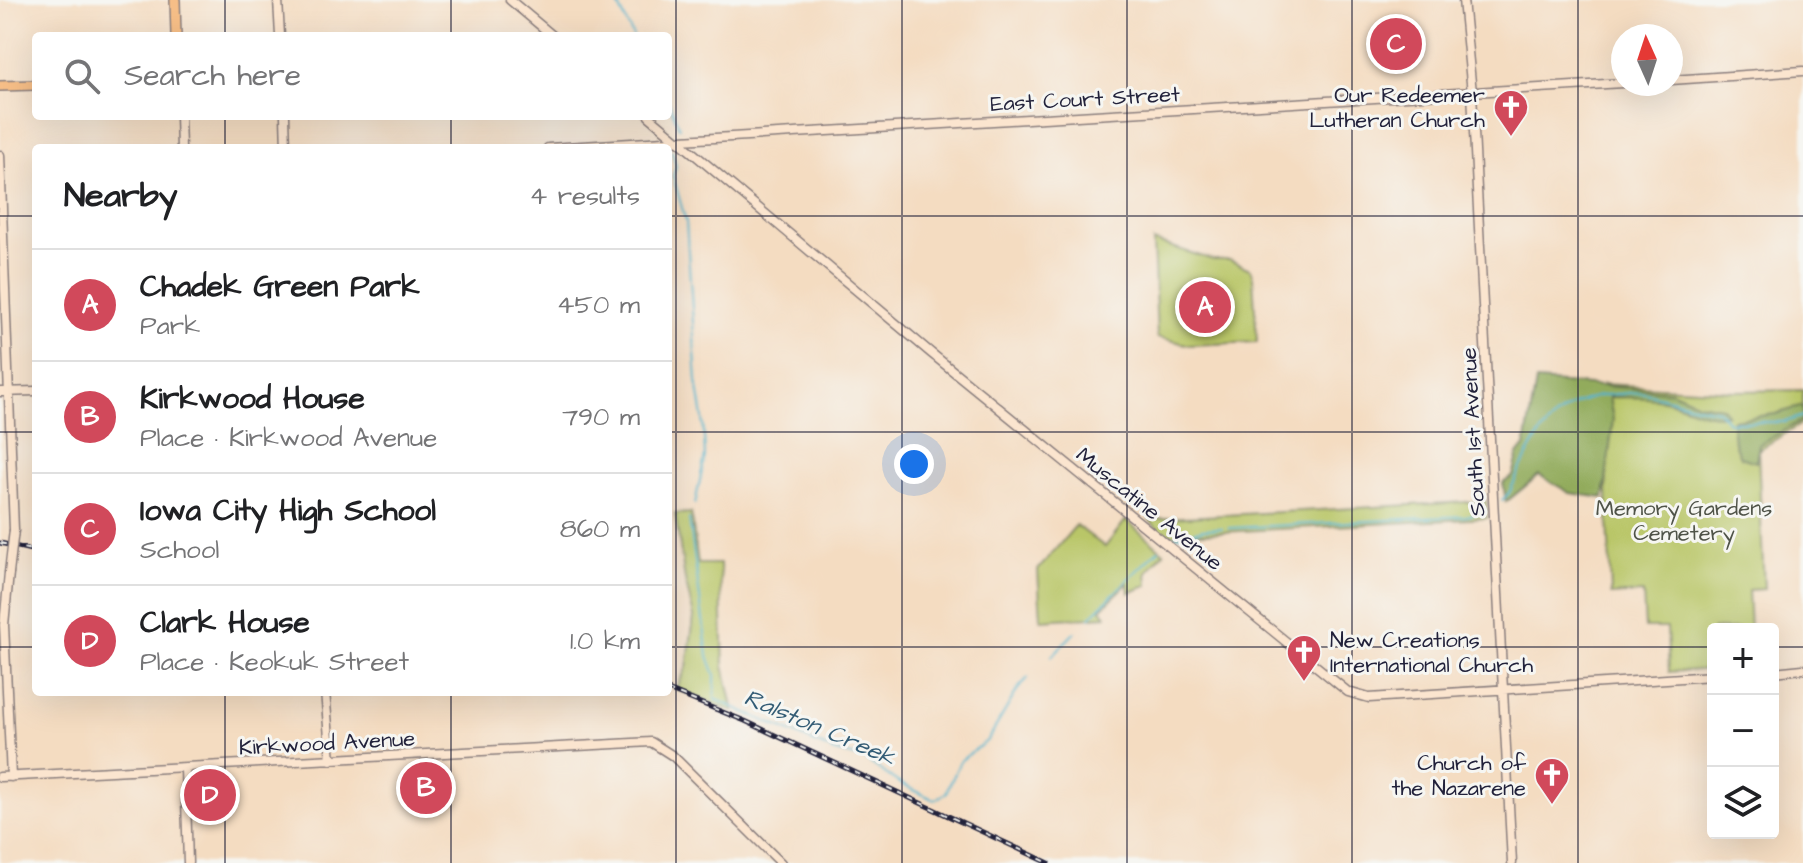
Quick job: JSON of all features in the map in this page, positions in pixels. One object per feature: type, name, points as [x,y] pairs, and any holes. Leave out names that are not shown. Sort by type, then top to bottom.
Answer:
[{"type":"main road","points":[[175,0],[176,32]]},
{"type":"main road","points":[[278,0],[280,32]]},
{"type":"main road","points":[[510,0],[548,32]]},
{"type":"main road","name":"South 1st Avenue","points":[[1463,0],[1472,93],[1512,863]]},
{"type":"main road","points":[[1683,79],[1803,71]]},
{"type":"main road","name":"East Court Street","points":[[612,144],[1611,84]]},
{"type":"main road","points":[[0,86],[32,85]]},
{"type":"main road","points":[[180,120],[181,144]]},
{"type":"main road","points":[[285,120],[286,144]]},
{"type":"main road","name":"Muscatine Avenue","points":[[654,120],[931,353],[1354,695],[1369,698],[1707,676]]},
{"type":"main road","points":[[0,155],[14,530],[4,625],[11,777]]},
{"type":"main road","points":[[0,392],[32,391]]},
{"type":"main road","points":[[1779,671],[1803,669]]},
{"type":"main road","points":[[325,696],[331,760]]},
{"type":"main road","name":"Kirkwood Avenue","points":[[0,777],[655,743],[673,756],[781,863]]},
{"type":"main road","points":[[185,768],[188,863]]},
{"type":"green space","points":[[1153,241],[1213,260],[1230,260],[1250,269],[1257,342],[1190,345],[1157,337]]},
{"type":"green space","points":[[1536,381],[1671,391],[1698,403],[1722,407],[1727,414],[1706,413],[1656,399],[1609,397],[1613,419],[1604,498],[1570,493],[1539,475],[1506,502],[1503,483],[1513,476],[1518,455],[1525,446]]},
{"type":"green space","name":"Memory Gardens Cemetery","points":[[1603,384],[1735,391],[1803,390],[1803,423],[1758,450],[1764,589],[1748,590],[1750,623],[1707,623],[1707,669],[1669,672],[1667,628],[1645,628],[1643,593],[1611,595]]},
{"type":"green space","points":[[1803,406],[1803,420],[1759,445],[1756,462],[1740,457],[1734,443],[1732,420],[1775,414]]},
{"type":"green space","points":[[1486,501],[1487,518],[1163,535],[1149,519]]},
{"type":"green space","points":[[691,513],[698,564],[720,564],[724,666],[734,712],[676,689],[687,667],[694,617],[675,514]]},
{"type":"green space","points":[[1126,520],[1164,552],[1147,572],[1148,585],[1129,593],[1128,583],[1101,609],[1106,616],[1041,620],[1038,570],[1076,525],[1105,547]]},
{"type":"waterway","name":"Ralston Creek","points":[[616,0],[631,32]]},
{"type":"waterway","name":"Ralston Creek","points":[[672,110],[679,127]]},
{"type":"waterway","name":"Ralston Creek","points":[[672,151],[676,166],[673,176],[686,222],[697,381],[703,418],[705,456],[695,504]]},
{"type":"waterway","name":"Ralston Creek","points":[[1502,500],[1547,426],[1575,404],[1593,398],[1645,393],[1718,410],[1728,422],[1785,422],[1803,416]]},
{"type":"waterway","name":"Ralston Creek","points":[[1229,528],[1466,516],[1486,511]]},
{"type":"waterway","name":"Ralston Creek","points":[[689,519],[708,656],[715,675],[715,699],[836,752],[864,759],[899,783],[935,800],[946,793],[960,761],[988,740],[1018,689],[1028,678]]},
{"type":"waterway","name":"Ralston Creek","points":[[1171,538],[1203,529],[1222,528]]},
{"type":"waterway","name":"Ralston Creek","points":[[1090,617],[1159,549]]},
{"type":"waterway","name":"Ralston Creek","points":[[1051,657],[1075,632]]},
{"type":"railway","points":[[0,543],[32,550]]},
{"type":"railway","points":[[672,692],[745,721],[1049,863]]},
{"type":"place","name":"Iowa City High School","points":[[1396,44]]},
{"type":"place","name":"Our Redeemer Lutheran Church","points":[[1511,138]]},
{"type":"place","name":"Chadek Green Park","points":[[1205,307]]},
{"type":"place","name":"New Creations International Church","points":[[1304,683]]},
{"type":"place","name":"Kirkwood House","points":[[426,788]]},
{"type":"place","name":"Clark House","points":[[210,795]]},
{"type":"place","name":"Church of the Nazarene","points":[[1552,806]]}]
